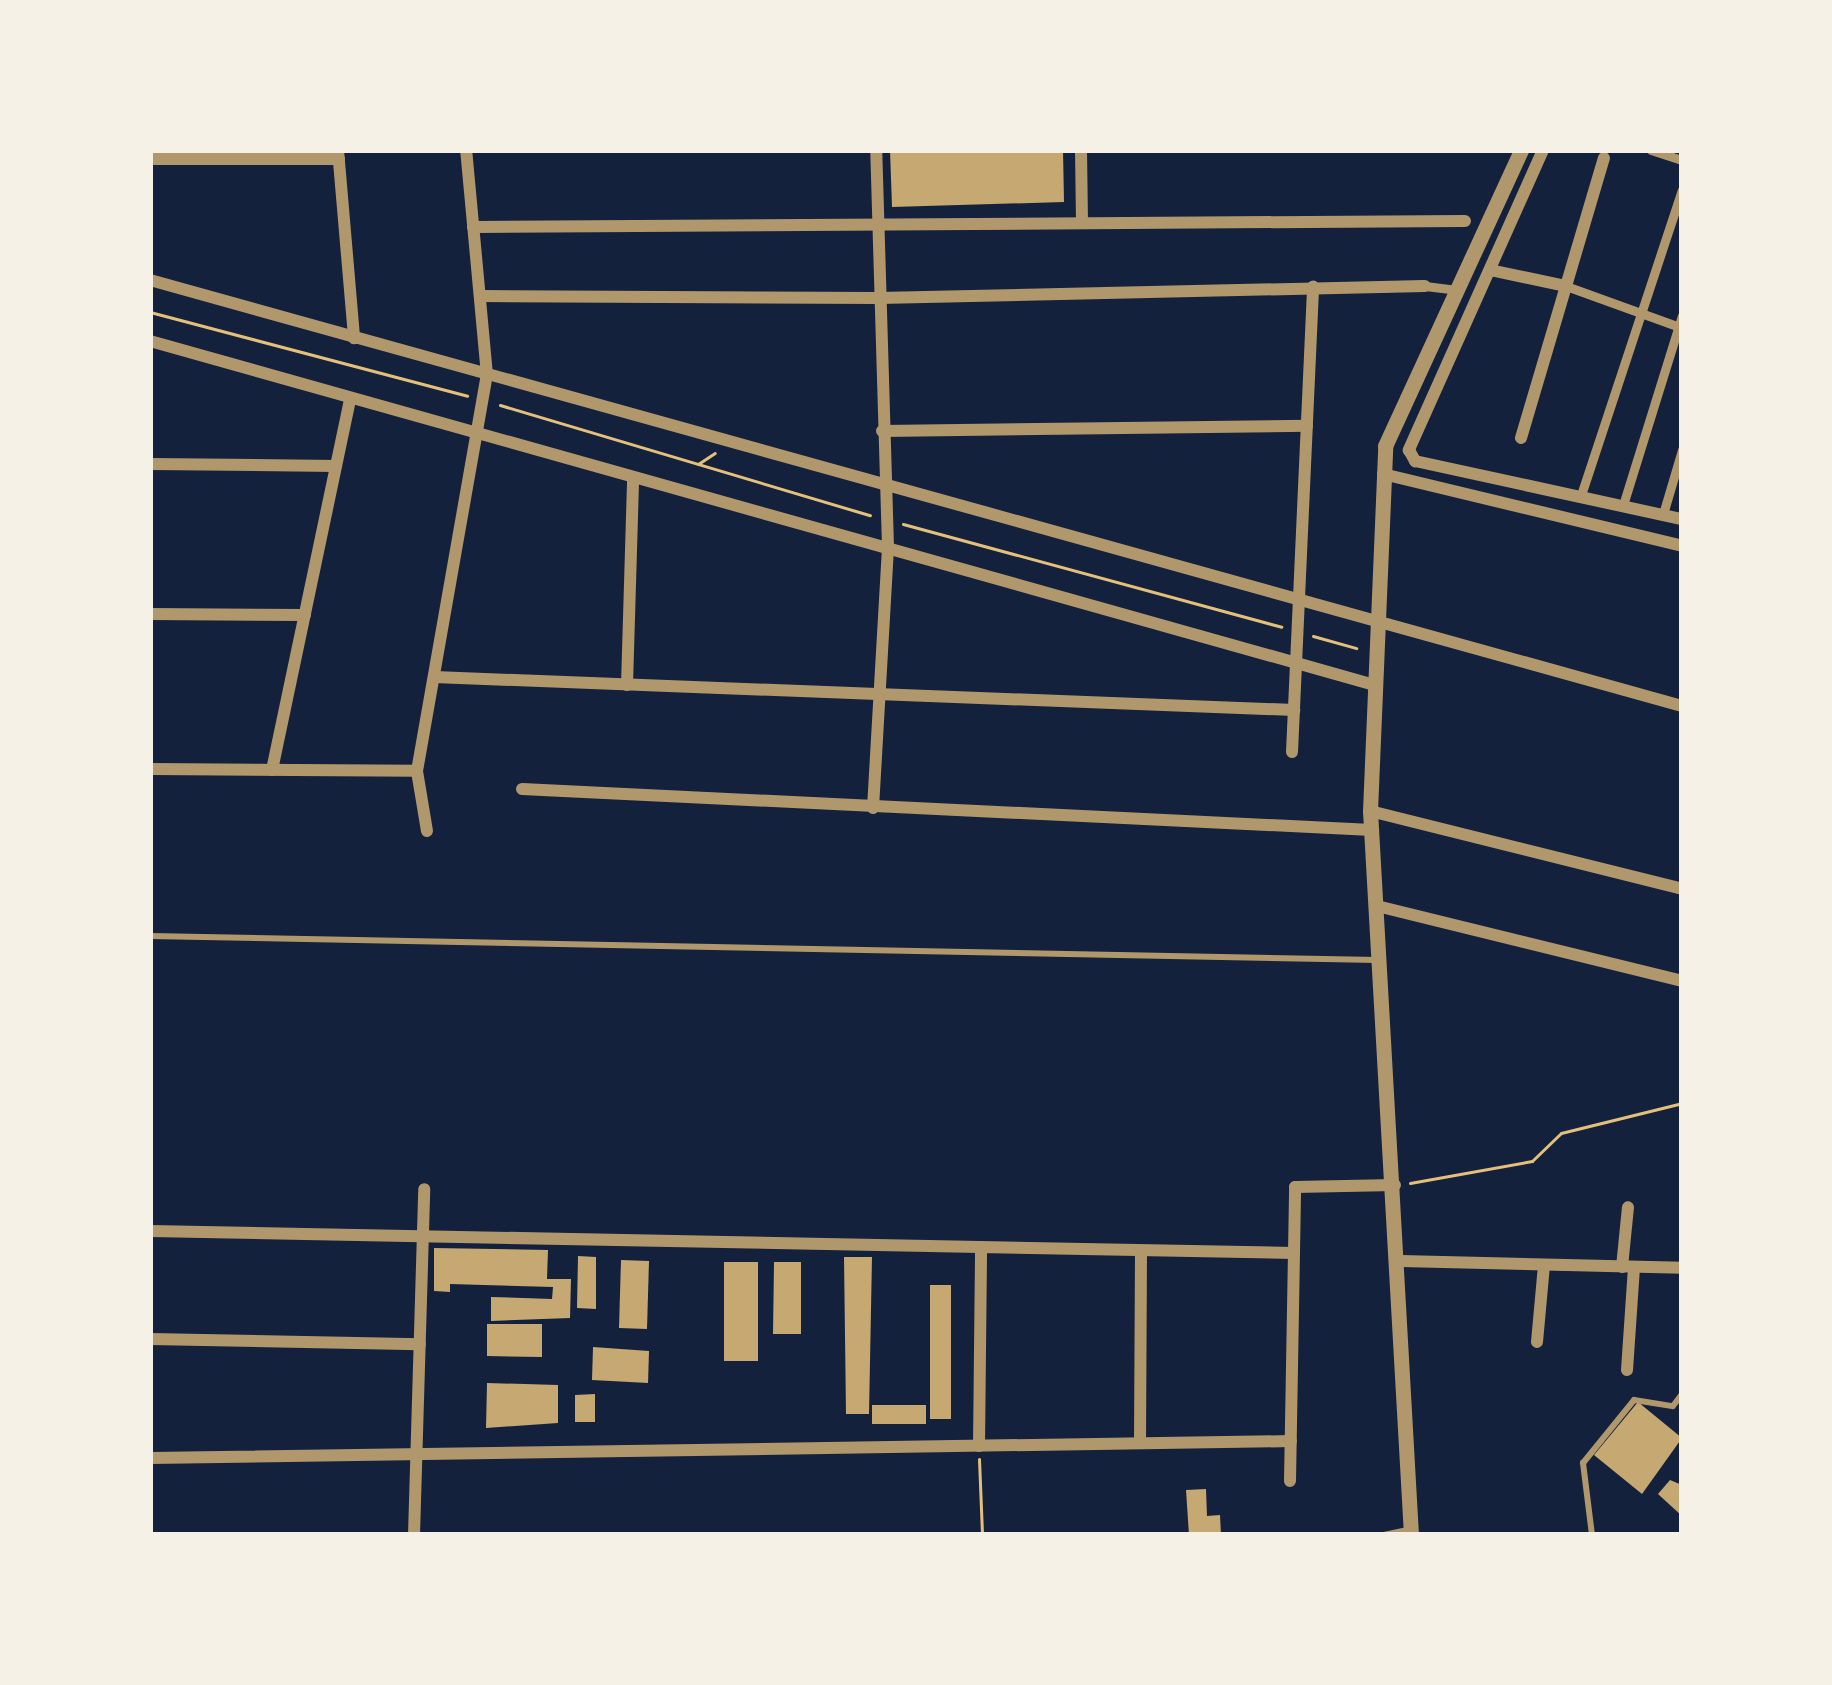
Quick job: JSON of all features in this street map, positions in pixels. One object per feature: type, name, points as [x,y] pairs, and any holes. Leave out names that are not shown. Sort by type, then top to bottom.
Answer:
[{"type":"street","points":[[427,831],[417,771],[487,375],[466,150]]},
{"type":"street","points":[[873,808],[888,548],[876,150]]},
{"type":"street","points":[[1081,150],[1082,219]]},
{"type":"street","points":[[1411,1532],[1397,1185],[1370,811],[1372,653],[1385,446],[1521,150]]},
{"type":"street","points":[[1543,150],[1409,450],[1415,460],[1682,519]]},
{"type":"street","points":[[1521,438],[1604,158],[1620,150]]},
{"type":"street","points":[[1651,150],[1682,160]]},
{"type":"street","points":[[150,159],[338,154],[354,338]]},
{"type":"street","points":[[1581,495],[1682,190]]},
{"type":"street","points":[[473,227],[1082,219],[1488,223]]},
{"type":"street","points":[[1490,270],[1566,286],[1681,323],[1623,505]]},
{"type":"street","points":[[150,280],[1682,706]]},
{"type":"street","points":[[479,296],[879,298],[1313,286],[1457,290]]},
{"type":"street","points":[[1292,752],[1313,286]]},
{"type":"street","points":[[150,340],[350,401],[1371,684]]},
{"type":"street","points":[[272,770],[350,401]]},
{"type":"street","points":[[882,430],[1307,425]]},
{"type":"street","points":[[1663,514],[1682,450]]},
{"type":"street","points":[[150,464],[336,466]]},
{"type":"street","points":[[1383,474],[1682,546]]},
{"type":"street","points":[[627,685],[633,479]]},
{"type":"street","points":[[150,614],[305,615]]},
{"type":"street","points":[[434,677],[1294,710]]},
{"type":"street","points":[[150,770],[417,771]]},
{"type":"street","points":[[522,790],[1372,830]]},
{"type":"street","points":[[1370,811],[1682,889]]},
{"type":"street","points":[[1378,906],[1682,981]]},
{"type":"street","points":[[1290,1481],[1295,1187],[1397,1185]]},
{"type":"street","points":[[414,1535],[424,1189]]},
{"type":"street","points":[[1627,1370],[1628,1207]]},
{"type":"street","points":[[150,1231],[1294,1252]]},
{"type":"street","points":[[979,1446],[981,1248]]},
{"type":"street","points":[[1140,1443],[1141,1252]]},
{"type":"street","points":[[1401,1262],[1682,1268]]},
{"type":"street","points":[[1537,1342],[1544,1265]]},
{"type":"street","points":[[150,1340],[419,1344]]},
{"type":"street","points":[[150,1458],[1291,1441]]},
{"type":"lane","points":[[150,936],[1381,960]]},
{"type":"lane","points":[[1592,1535],[1582,1463],[1634,1400],[1673,1406],[1682,1394]]},
{"type":"lane","points":[[1384,1535],[1411,1532]]},
{"type":"path","points":[[150,316],[158,314],[482,400],[886,519],[1372,653]]},
{"type":"path","points":[[1397,1185],[1532,1161],[1561,1133],[1682,1103]]},
{"type":"path","points":[[979,1446],[982,1535]]},
{"type":"building","points":[[890,150],[1063,150],[1064,202],[892,207]]},
{"type":"building","points":[[434,1248],[548,1250],[547,1279],[571,1279],[570,1318],[491,1321],[491,1297],[552,1299],[553,1287],[450,1284],[450,1292],[434,1291]]},
{"type":"building","points":[[578,1256],[596,1257],[596,1309],[577,1308]]},
{"type":"building","points":[[844,1257],[872,1257],[869,1414],[846,1414]]},
{"type":"building","points":[[621,1260],[649,1261],[647,1329],[619,1328]]},
{"type":"building","points":[[724,1262],[758,1262],[758,1361],[724,1361]]},
{"type":"building","points":[[774,1262],[801,1262],[801,1334],[773,1334]]},
{"type":"building","points":[[930,1285],[951,1285],[951,1419],[930,1419]]},
{"type":"building","points":[[487,1324],[542,1324],[542,1357],[487,1356]]},
{"type":"building","points":[[593,1347],[649,1351],[648,1383],[592,1380]]},
{"type":"building","points":[[487,1383],[558,1385],[558,1423],[486,1428]]},
{"type":"building","points":[[595,1394],[595,1422],[575,1422],[575,1395]]},
{"type":"building","points":[[1638,1402],[1682,1438],[1642,1494],[1594,1455]]},
{"type":"building","points":[[872,1405],[926,1405],[926,1424],[872,1424]]},
{"type":"building","points":[[1670,1480],[1682,1485],[1682,1516],[1658,1494]]},
{"type":"building","points":[[1206,1489],[1207,1516],[1220,1515],[1221,1535],[1189,1535],[1186,1490]]}]
